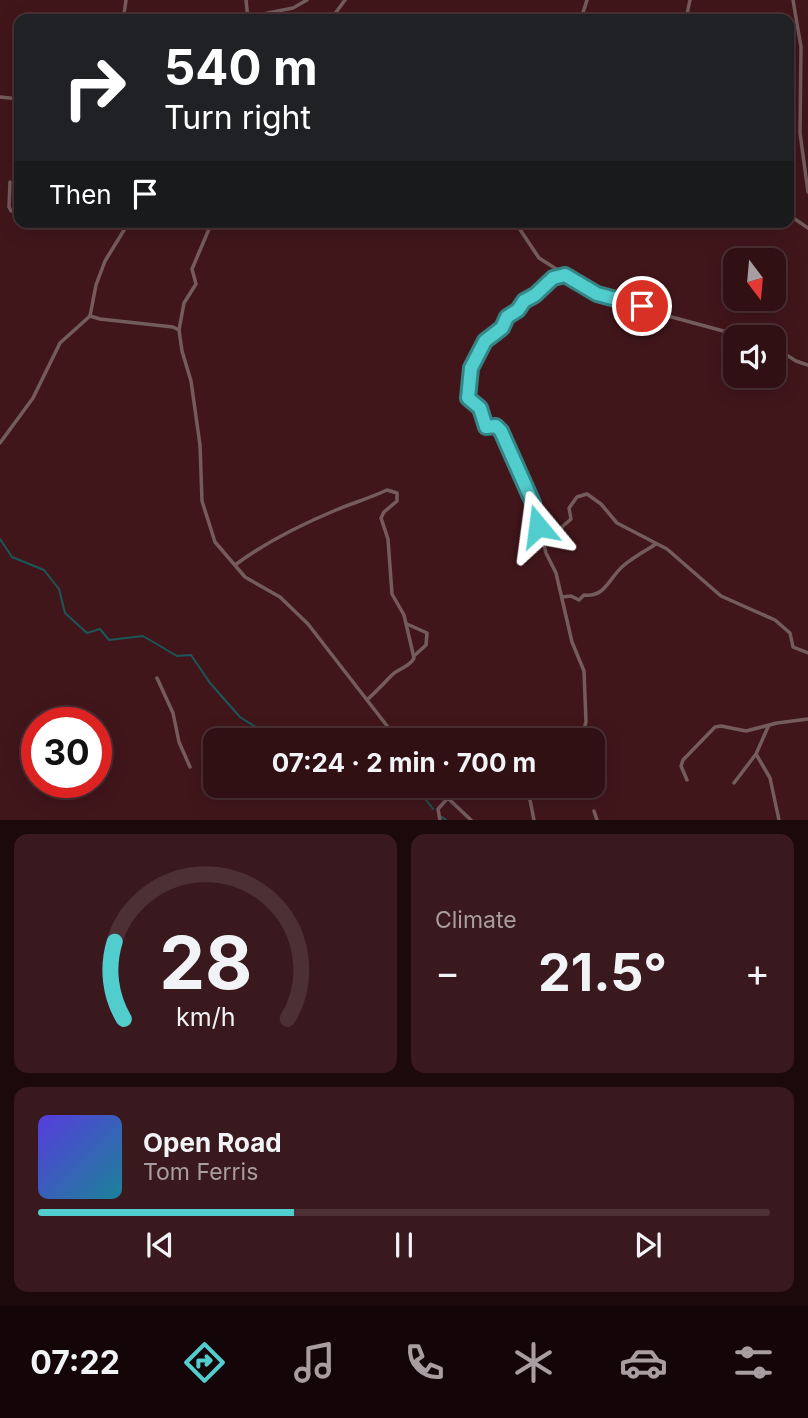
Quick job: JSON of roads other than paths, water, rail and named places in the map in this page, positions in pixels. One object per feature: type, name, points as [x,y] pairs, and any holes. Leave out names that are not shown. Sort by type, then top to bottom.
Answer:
[{"type":"street","points":[[124,14],[126,0]]},
{"type":"street","points":[[266,14],[293,8],[307,0]]},
{"type":"street","points":[[793,0],[801,47],[800,133],[808,192]]},
{"type":"street","points":[[800,133],[808,134]]},
{"type":"street","points":[[10,181],[9,207],[14,211]]},
{"type":"street","points":[[0,443],[33,398],[60,343],[90,316],[96,285],[105,261],[125,228]]},
{"type":"street","points":[[209,228],[192,269],[196,284],[184,303],[179,330],[192,389],[200,445],[201,494],[215,542],[245,577],[275,593],[294,609],[317,634],[389,728]]},
{"type":"street","points":[[518,228],[535,254],[597,294],[723,331]]},
{"type":"street","points":[[565,275],[553,278],[535,295],[524,301],[518,310],[507,317],[502,328],[485,341],[471,368],[467,397],[480,408],[486,427],[496,426],[501,431],[533,503],[542,538],[556,573],[572,642],[584,671],[586,722],[583,728]]},
{"type":"street","points":[[90,316],[179,330]]},
{"type":"street","points":[[786,355],[796,362],[808,365]]},
{"type":"street","points":[[235,565],[279,536],[335,510],[370,499],[387,490],[394,491],[397,493],[397,501],[384,512],[381,519],[388,539],[392,594],[407,624],[415,655]]},
{"type":"street","points":[[542,538],[559,537],[562,527],[571,519],[569,508],[577,497],[583,494],[596,499],[617,523],[667,548],[721,596],[775,620],[790,633],[793,647],[808,653]]},
{"type":"street","points":[[562,597],[571,596],[579,600],[584,595],[592,596],[600,592],[624,565],[656,544]]},
{"type":"street","points":[[368,699],[387,683],[393,674],[412,663],[415,655],[426,645],[426,631],[407,624]]},
{"type":"street","points":[[157,678],[173,713],[179,742],[190,767]]},
{"type":"street","points":[[687,780],[681,766],[683,760],[713,728],[721,726],[746,731],[808,719]]},
{"type":"street","points":[[734,783],[756,754],[768,727]]},
{"type":"street","points":[[756,754],[770,778],[779,820]]},
{"type":"street","points":[[440,820],[438,809],[448,798],[471,820]]},
{"type":"street","points":[[531,798],[534,820]]},
{"type":"street","points":[[594,811],[597,820]]},
{"type":"waterway","points":[[0,539],[12,557],[44,570],[59,589],[65,613],[87,633],[100,629],[109,640],[143,636],[177,656],[191,655],[210,683],[240,717],[257,728]]},
{"type":"waterway","points":[[425,798],[433,809]]},
{"type":"waterway","points":[[442,817],[446,820]]}]
